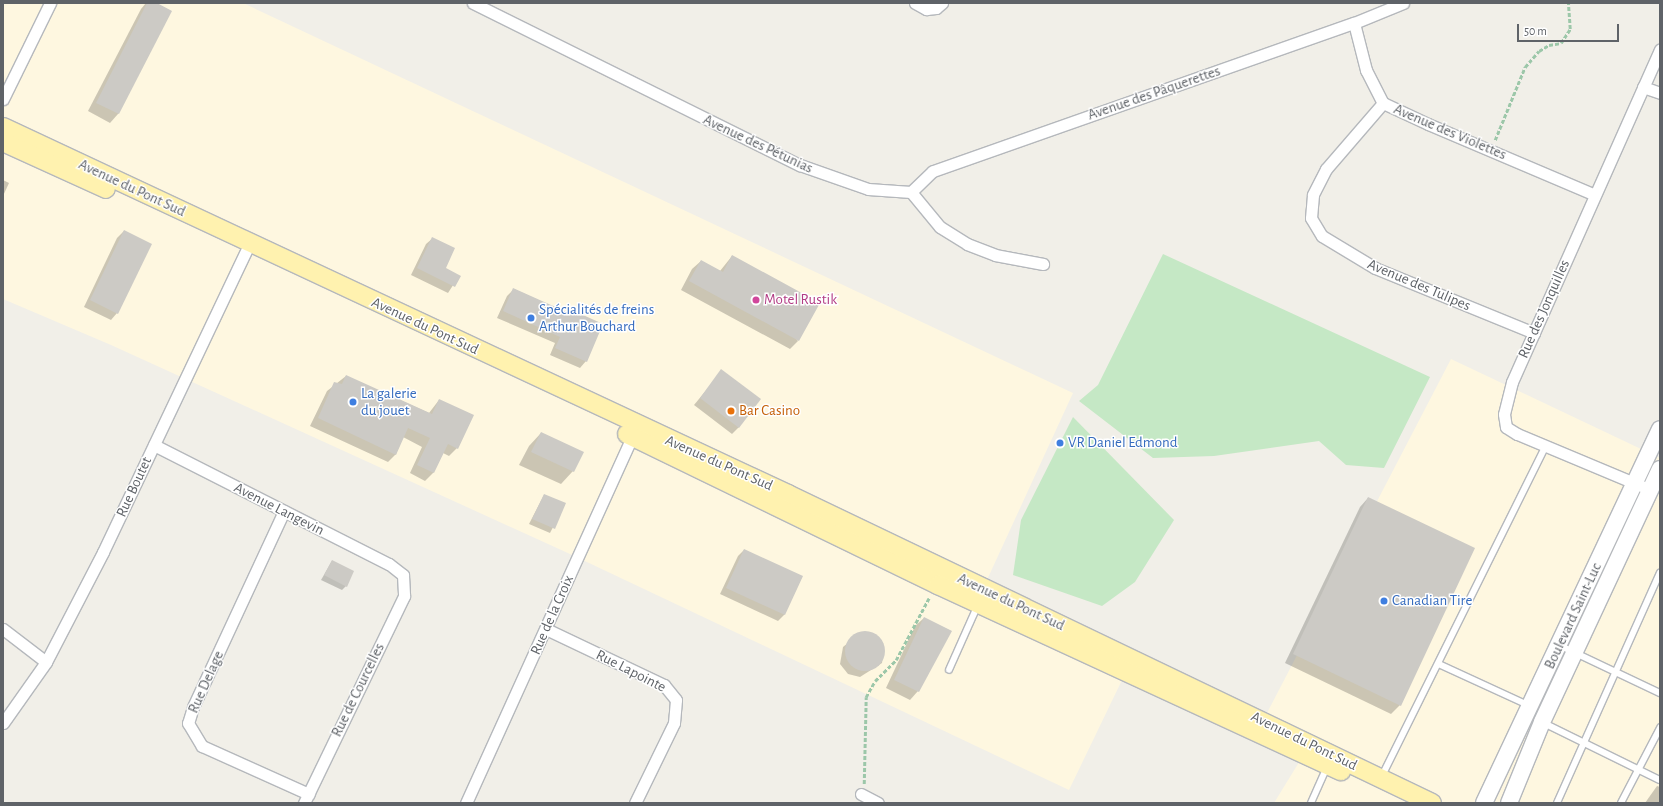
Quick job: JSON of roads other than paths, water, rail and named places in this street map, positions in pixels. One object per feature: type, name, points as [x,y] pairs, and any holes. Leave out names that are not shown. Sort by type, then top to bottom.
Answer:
[{"type":"main road","name":"Avenue du Pont Sud","points":[[3,127],[247,248],[634,431],[979,603],[1330,760],[1381,778],[1432,803]]},
{"type":"main road","name":"Avenue du Pont Sud","points":[[3,142],[247,248]]},
{"type":"main road","name":"Avenue du Pont Sud","points":[[634,431],[788,494],[944,571],[1134,658],[1330,760],[1408,803]]},
{"type":"street","points":[[3,98],[50,3]]},
{"type":"street","name":"Avenue des Pétunias","points":[[473,3],[800,165],[868,188],[910,192]]},
{"type":"street","points":[[915,3],[926,9],[936,8],[942,3]]},
{"type":"street","name":"Avenue des Pâquerettes","points":[[910,192],[933,171],[1354,23],[1403,3]]},
{"type":"street","name":"Avenue des Violettes","points":[[1354,23],[1366,70],[1384,103],[1428,124],[1595,195]]},
{"type":"street","name":"Rue des Jonquilles","points":[[1655,491],[1635,485],[1546,447],[1506,427],[1504,414],[1512,382],[1660,49]]},
{"type":"street","points":[[1643,88],[1660,93]]},
{"type":"street","name":"Avenue des Tulipes","points":[[1384,103],[1326,170],[1313,195],[1311,218],[1322,236],[1375,268],[1534,333]]},
{"type":"street","points":[[910,192],[940,227],[967,244],[995,255],[1043,264]]},
{"type":"street","name":"Rue Boutet","points":[[3,723],[46,662],[103,552],[247,248]]},
{"type":"street","name":"Boulevard Saint-Luc","points":[[1484,803],[1635,485],[1660,429]]},
{"type":"street","name":"Rue de la Croix","points":[[466,803],[546,629],[634,431]]},
{"type":"street","name":"Avenue Langevin","points":[[154,446],[389,564],[403,575]]},
{"type":"street","name":"Boulevard Saint-Luc","points":[[1508,803],[1542,722],[1655,491],[1660,469]]},
{"type":"street","name":"Rue Delage","points":[[284,511],[193,707],[188,723],[202,746],[306,798]]},
{"type":"street","name":"Rue de Courcelles","points":[[306,798],[404,596],[403,575]]},
{"type":"street","points":[[3,629],[46,662]]},
{"type":"street","name":"Rue Lapointe","points":[[546,629],[664,685],[676,700],[674,723],[635,803]]},
{"type":"street","points":[[863,795],[878,803]]},
{"type":"lane","points":[[1381,778],[1546,447]]},
{"type":"lane","points":[[1557,803],[1660,573]]},
{"type":"lane","points":[[949,670],[979,603]]},
{"type":"lane","points":[[1559,645],[1660,693]]},
{"type":"lane","points":[[1439,664],[1530,706]]},
{"type":"lane","points":[[1542,722],[1660,780]]},
{"type":"lane","points":[[1621,803],[1660,728]]},
{"type":"lane","points":[[1311,803],[1330,760]]},
{"type":"place","name":"Motel Rustik","points":[[756,300]]},
{"type":"place","name":"Spécialités de freins Arthur Bouchard","points":[[531,318]]},
{"type":"place","name":"La galerie du jouet","points":[[353,402]]},
{"type":"place","name":"Bar Casino","points":[[731,411]]},
{"type":"place","name":"VR Daniel Edmond","points":[[1060,443]]},
{"type":"place","name":"Canadian Tire","points":[[1384,601]]}]
